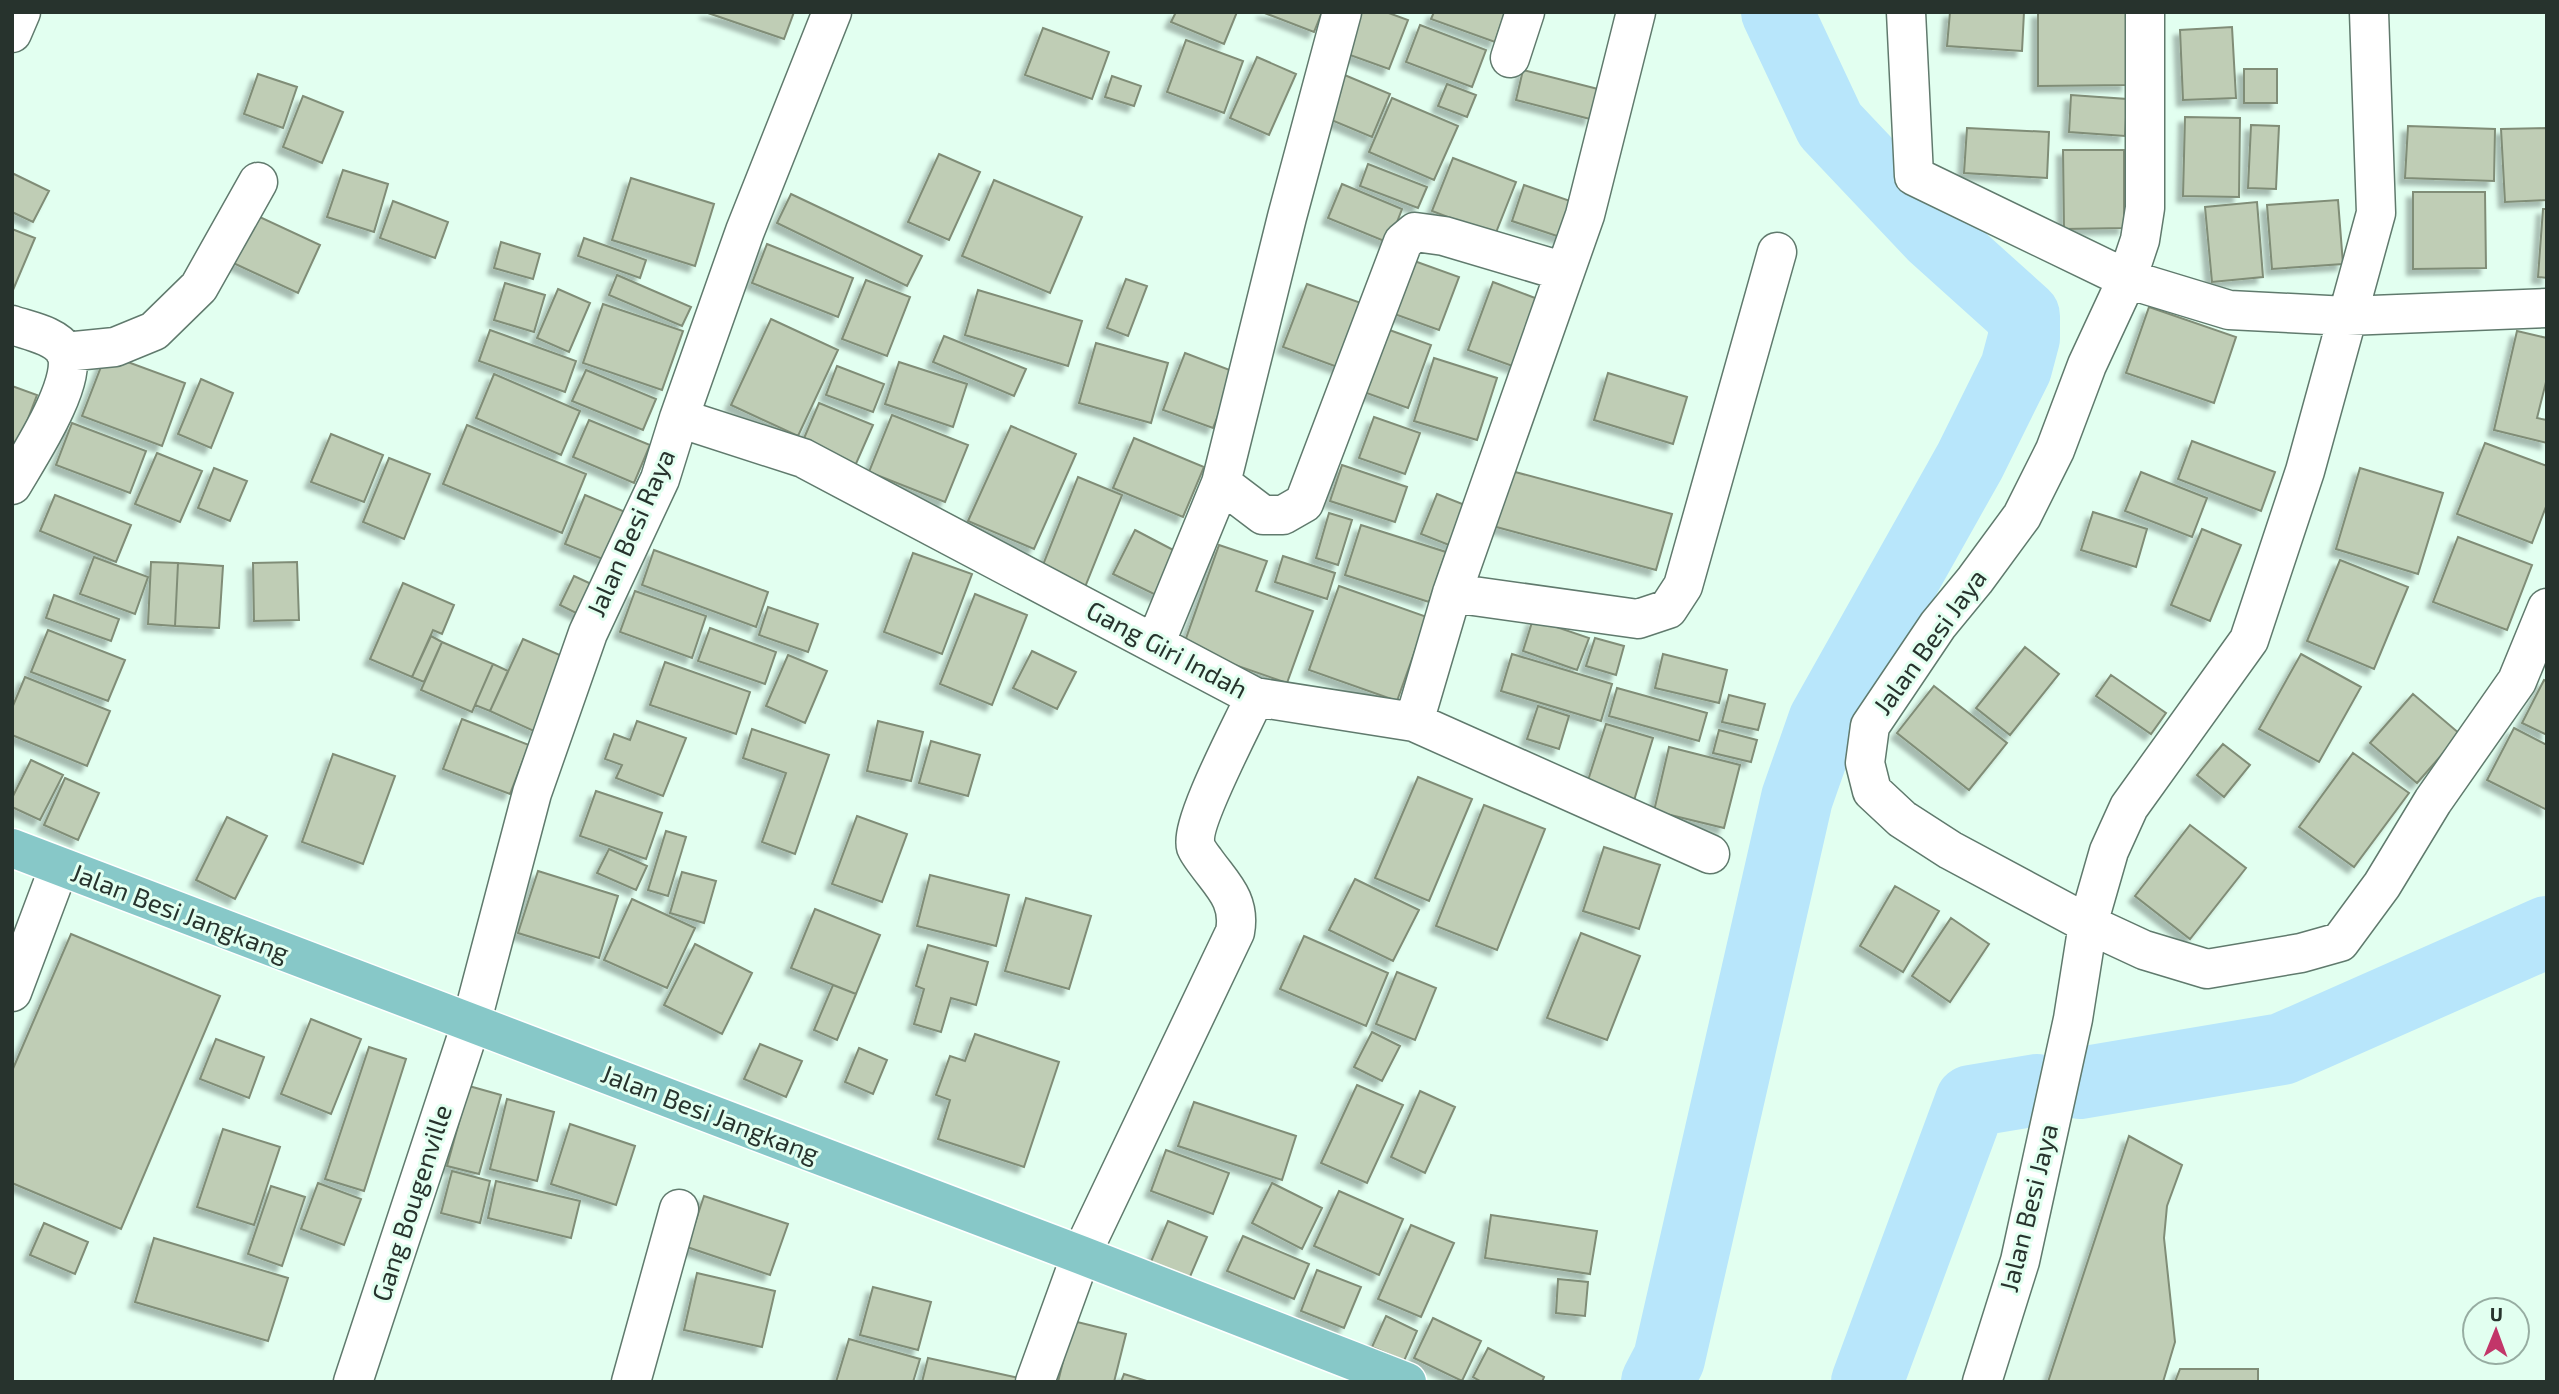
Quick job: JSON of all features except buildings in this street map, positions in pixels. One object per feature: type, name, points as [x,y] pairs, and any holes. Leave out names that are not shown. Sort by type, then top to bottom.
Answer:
[{"type":"main road","name":"Jalan Besi Jangkang","points":[[12,848],[1081,1255],[1406,1382]]},
{"type":"street","points":[[12,33],[20,12]]},
{"type":"street","name":"Jalan Besi Raya","points":[[471,1024],[536,780],[588,633],[660,479],[745,231],[832,12]]},
{"type":"street","points":[[1155,644],[1221,483],[1287,217],[1342,12]]},
{"type":"street","points":[[1510,58],[1525,12]]},
{"type":"street","points":[[1414,722],[1452,593],[1585,215],[1636,12]]},
{"type":"street","points":[[1906,12],[1914,176],[2127,279],[2229,310],[2347,316],[2547,308]]},
{"type":"street","name":"Jalan Besi Jaya","points":[[1982,1382],[2020,1261],[2073,1019],[2088,924],[1950,850],[1902,819],[1872,791],[1865,763],[1870,726],[1938,625],[2022,516],[2054,450],[2087,365],[2127,279],[2140,240],[2145,208],[2145,12]]},
{"type":"street","points":[[2369,12],[2375,213],[2305,471],[2249,640],[2129,807],[2109,851],[2088,924],[2144,950],[2207,969],[2301,953],[2340,942],[2382,885],[2433,801],[2517,681],[2544,626]]},
{"type":"street","points":[[65,352],[115,346],[154,331],[199,287],[258,181]]},
{"type":"street","points":[[1221,483],[1263,515],[1283,515],[1304,503],[1403,242],[1415,232],[1444,236],[1565,272]]},
{"type":"street","points":[[1452,593],[1638,619],[1668,609],[1684,586],[1777,252]]},
{"type":"street","points":[[12,325],[51,338],[65,352],[70,370],[59,400],[12,485]]},
{"type":"street","name":"Gang Giri Indah","points":[[679,418],[803,458],[1255,697],[1414,722],[1710,854]]},
{"type":"street","points":[[1035,1382],[1081,1255],[1235,932],[1235,902],[1196,848],[1195,834],[1206,803],[1255,697]]},
{"type":"street","points":[[12,992],[59,867]]},
{"type":"street","name":"Gang Bougenville","points":[[354,1382],[471,1024]]},
{"type":"street","points":[[631,1382],[679,1209]]},
{"type":"waterway","points":[[1657,1382],[1669,1359],[1797,798],[1824,721],[1970,461],[2016,368],[2024,338],[2024,316],[1934,235],[1830,125],[1777,12]]},
{"type":"waterway","points":[[2080,1083],[2282,1049],[2547,932]]},
{"type":"waterway","points":[[1867,1382],[1971,1101],[2037,1090]]}]
